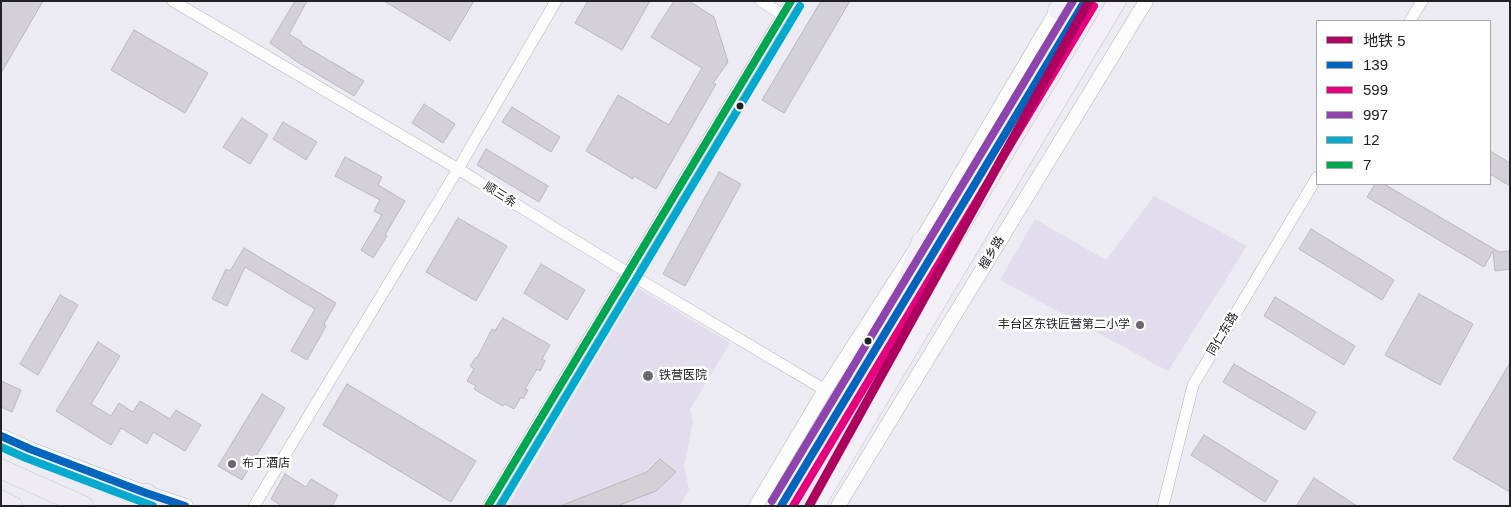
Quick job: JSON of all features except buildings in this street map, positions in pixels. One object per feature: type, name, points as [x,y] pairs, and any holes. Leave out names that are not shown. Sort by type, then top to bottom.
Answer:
[{"type":"highway","points":[[1,469],[84,506]]},
{"type":"highway","points":[[146,493],[165,506]]},
{"type":"highway","points":[[1,500],[13,506]]},
{"type":"main road","points":[[781,506],[1085,1]]},
{"type":"main road","name":"榴乡路","points":[[815,506],[1117,1]]},
{"type":"main road","points":[[893,320],[921,241]]},
{"type":"street","name":"顺三条","points":[[173,1],[458,169],[825,390]]},
{"type":"street","points":[[254,506],[458,169],[556,1]]},
{"type":"street","points":[[760,1],[783,15]]},
{"type":"street","points":[[488,506],[791,1]]},
{"type":"street","name":"榴乡路","points":[[838,506],[1146,1]]},
{"type":"street","points":[[1411,20],[1422,1]]},
{"type":"street","points":[[756,506],[825,390],[921,241],[1062,4]]},
{"type":"street","name":"同仁东路","points":[[1163,506],[1193,385],[1316,179]]},
{"type":"street","points":[[1,436],[146,493],[186,506]]},
{"type":"shaded area","name":"丰台区东铁匠营第二小学","points":[[1154,196],[1247,246],[1168,371],[1000,280],[1035,219],[1106,260]]},
{"type":"shaded area","name":"铁营医院","points":[[638,288],[730,343],[690,409],[693,422],[684,466],[689,490],[680,506],[508,506]]},
{"type":"metro line","name":"5","points":[[809,506],[1089,1]]},
{"type":"transit line","name":"7","points":[[488,506],[791,1]]},
{"type":"transit line","name":"997","points":[[772,501],[1073,1]]},
{"type":"transit line","name":"139","points":[[781,506],[1085,1]]},
{"type":"transit line","name":"12","points":[[500,506],[800,6]]},
{"type":"transit line","name":"599","points":[[793,506],[1094,6]]},
{"type":"transit line","name":"139","points":[[1,436],[30,449],[185,506]]},
{"type":"transit line","name":"12","points":[[1,447],[153,506]]},
{"type":"place","name":"丰台区东铁匠营第二小学","points":[[1140,325]]},
{"type":"place","name":"铁营医院","points":[[648,376]]},
{"type":"place","name":"布丁酒店","points":[[232,464]]}]
